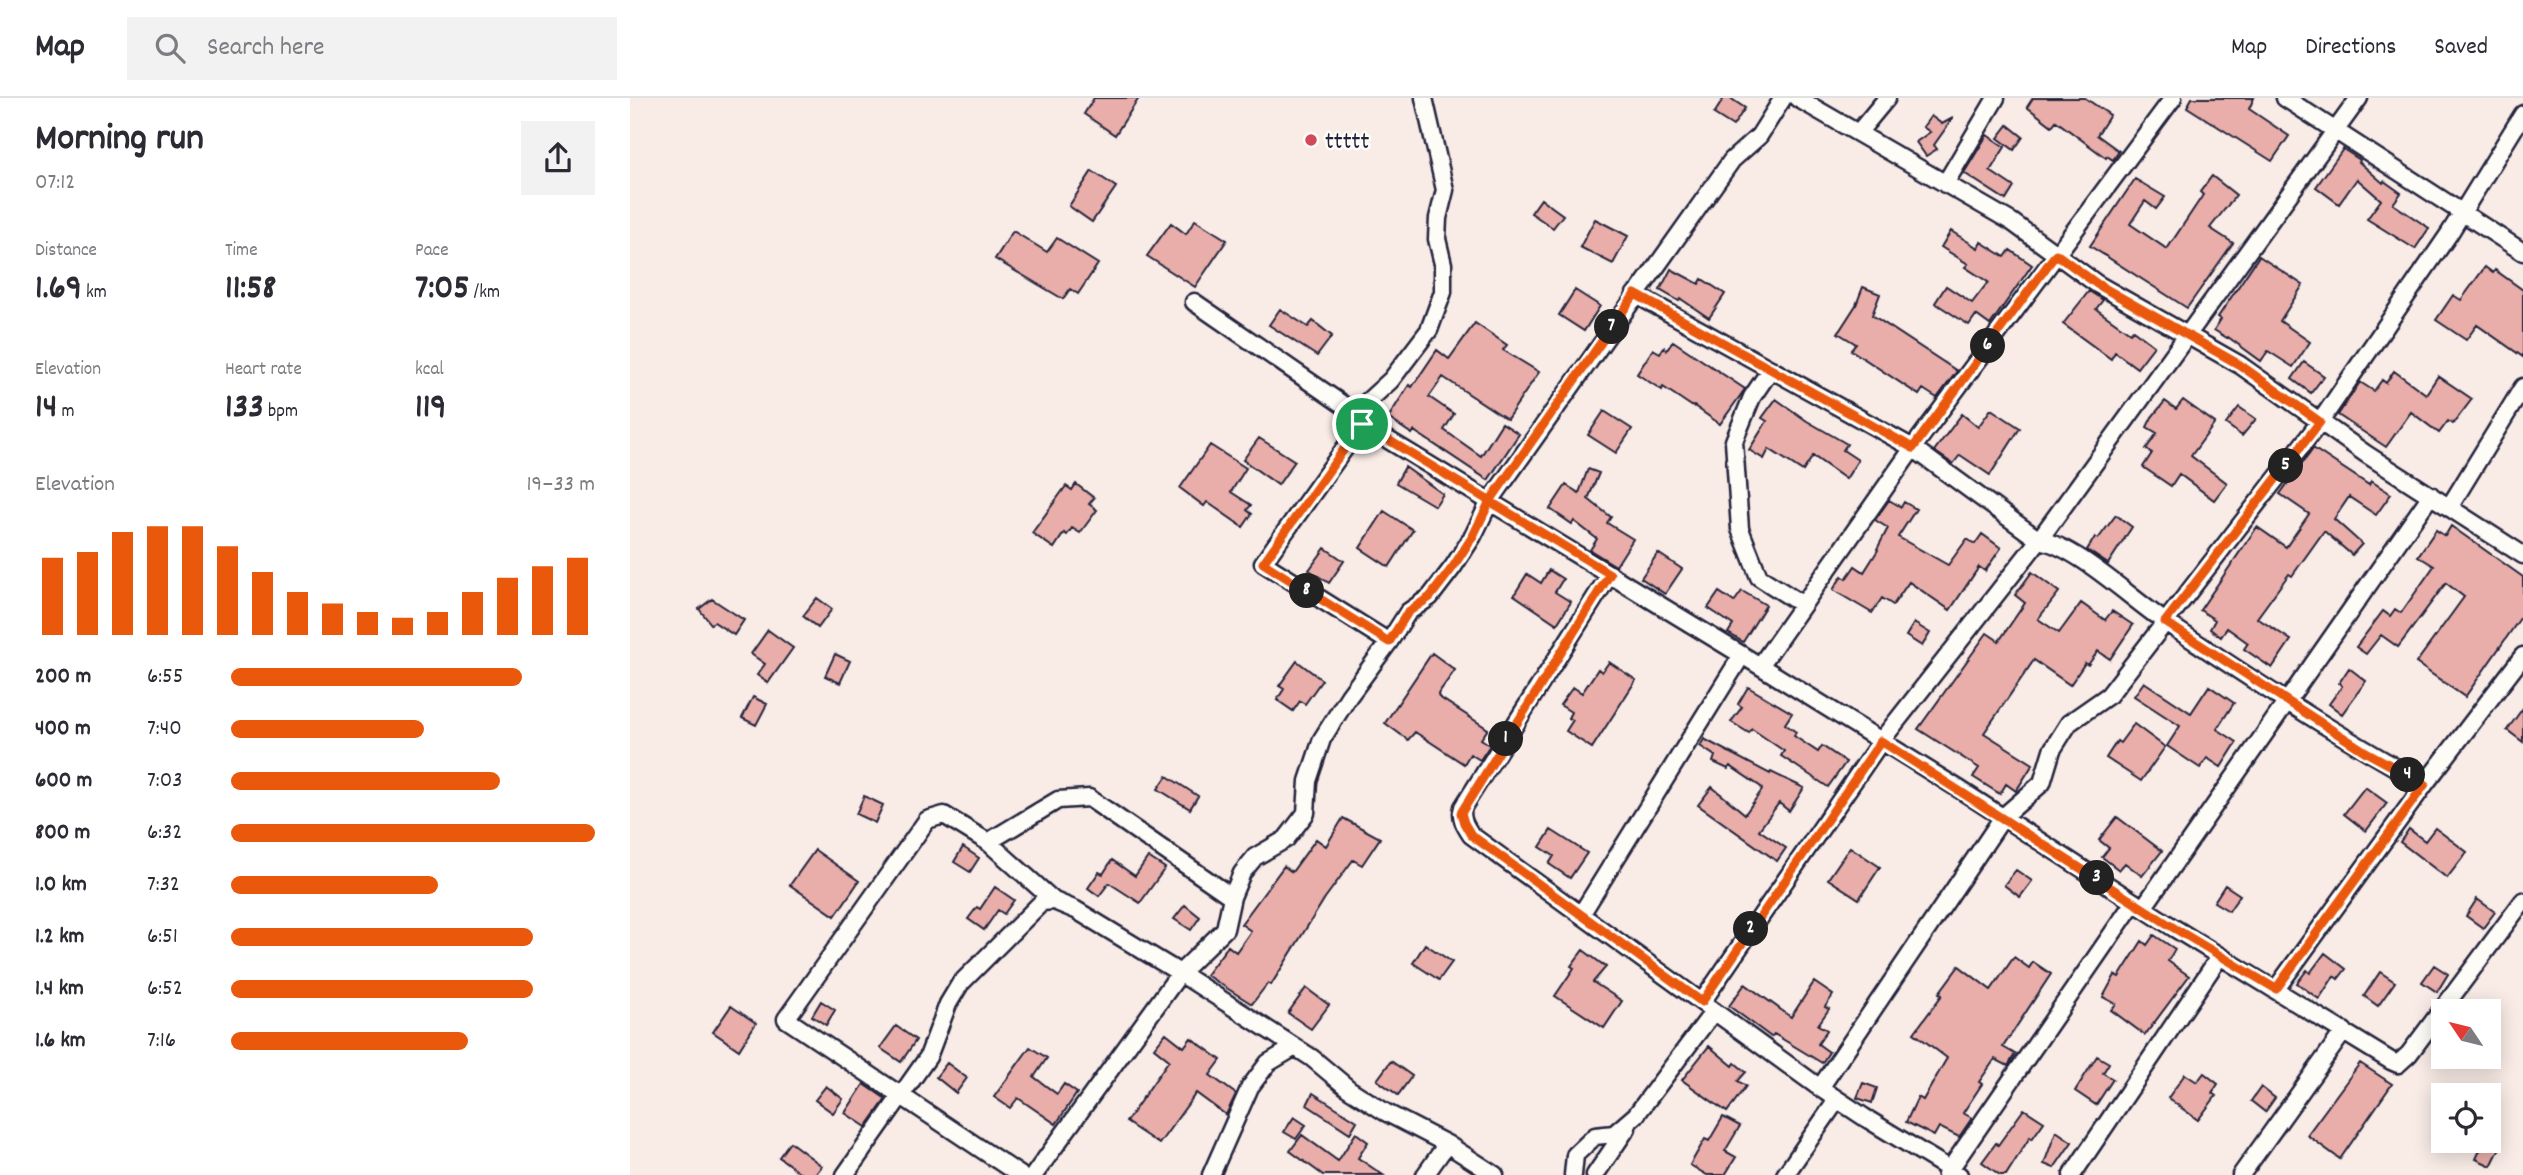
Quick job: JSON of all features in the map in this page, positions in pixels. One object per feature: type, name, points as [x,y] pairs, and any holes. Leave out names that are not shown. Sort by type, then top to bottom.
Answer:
[{"type":"street","points":[[1389,642],[1263,563],[1359,418],[1429,330],[1443,292],[1443,264],[1437,239],[1438,218],[1445,190],[1424,98]]},
{"type":"street","points":[[1034,1175],[1180,973],[1225,929],[1232,897],[1242,873],[1255,857],[1286,839],[1306,813],[1308,782],[1322,739],[1349,695],[1408,612],[1430,597],[1453,567],[1473,536],[1490,501],[1635,294],[1732,160],[1759,136],[1783,98]]},
{"type":"street","points":[[1797,98],[2011,222],[2097,284],[2240,365],[2320,422],[2523,555]]},
{"type":"street","points":[[1858,133],[1886,98]]},
{"type":"street","points":[[1945,184],[1996,98]]},
{"type":"street","points":[[1760,666],[1913,448],[2173,98]]},
{"type":"street","points":[[2285,98],[2523,252]]},
{"type":"street","points":[[1595,1175],[1881,741],[2039,540],[2359,98]]},
{"type":"street","points":[[1820,1088],[2003,817],[2042,783],[2052,750],[2069,723],[2109,695],[2320,422],[2449,233],[2523,114]]},
{"type":"street","points":[[1635,294],[1913,448],[2039,540],[2062,546],[2165,622],[2366,752],[2425,784]]},
{"type":"street","points":[[1194,302],[1359,418],[1490,501],[2398,1064],[2409,1054],[2523,901]]},
{"type":"street","points":[[1770,369],[1752,397],[1734,441],[1740,529],[1759,577],[1803,605]]},
{"type":"street","points":[[2449,506],[2523,387]]},
{"type":"street","points":[[1610,574],[1461,813],[1464,823],[1471,835],[1820,1088],[1951,1173],[2431,495]]},
{"type":"street","points":[[1582,913],[1742,655]]},
{"type":"street","points":[[2276,989],[2425,784],[2523,656]]},
{"type":"street","points":[[988,842],[1058,800],[1088,798],[1232,897]]},
{"type":"street","points":[[1020,1175],[786,1018],[927,820],[944,815],[988,842],[1054,901],[1076,910],[1180,973],[1312,1058],[1349,1089],[1385,1112],[1447,1144],[1495,1175]]},
{"type":"street","points":[[845,1175],[928,1057],[948,1004],[960,984],[1042,902],[1054,901]]},
{"type":"street","points":[[2072,1175],[2220,956]]},
{"type":"street","points":[[2241,1175],[2344,1031]]},
{"type":"street","points":[[1211,1175],[1250,1087],[1268,1063],[1295,1047]]},
{"type":"street","points":[[1785,1175],[1837,1100]]},
{"type":"street","points":[[1573,1175],[1575,1155],[1585,1145],[1595,1136],[1614,1134],[1636,1115]]},
{"type":"street","points":[[1425,1175],[1447,1144]]},
{"type":"building","points":[[1094,98],[1139,98],[1115,135],[1084,114]]},
{"type":"building","points":[[1724,98],[1730,98],[1745,108],[1733,126],[1714,114]]},
{"type":"building","points":[[2033,98],[2085,98],[2110,115],[2097,135],[2119,151],[2113,160],[2107,156],[2106,158],[2056,121],[2052,126],[2027,107]]},
{"type":"building","points":[[2192,98],[2254,98],[2249,109],[2289,136],[2272,161],[2187,107]]},
{"type":"building","points":[[1931,116],[1942,124],[1953,118],[1934,145],[1937,149],[1926,156],[1916,142],[1930,132],[1923,127]]},
{"type":"building","points":[[2008,125],[2023,137],[2014,150],[1998,138]]},
{"type":"building","points":[[1987,135],[2005,147],[1990,171],[2014,187],[2006,200],[1964,173]]},
{"type":"building","points":[[2343,149],[2360,160],[2359,162],[2383,183],[2384,181],[2401,193],[2393,204],[2429,228],[2415,249],[2367,219],[2381,200],[2357,179],[2339,204],[2316,187]]},
{"type":"building","points":[[1092,171],[1116,187],[1092,222],[1069,206]]},
{"type":"building","points":[[2212,176],[2236,195],[2210,228],[2233,243],[2187,308],[2090,246],[2135,179],[2165,197],[2156,209],[2145,201],[2130,224],[2167,249],[2203,195],[2200,192]]},
{"type":"building","points":[[1541,199],[1563,215],[1553,228],[1531,213]]},
{"type":"building","points":[[1595,219],[1628,236],[1613,264],[1580,247]]},
{"type":"building","points":[[1195,220],[1227,240],[1195,287],[1147,256],[1171,223],[1186,234]]},
{"type":"building","points":[[1013,231],[1047,252],[1057,238],[1098,264],[1078,294],[1070,289],[1063,299],[995,259]]},
{"type":"building","points":[[1951,231],[1978,248],[1981,242],[2005,257],[2010,250],[2032,265],[1990,325],[1976,315],[1969,325],[1935,303],[1946,286],[1972,303],[1988,282],[1965,267],[1968,264],[1941,247]]},
{"type":"building","points":[[2259,256],[2303,285],[2280,321],[2310,342],[2293,367],[2268,351],[2261,361],[2214,330],[2221,319],[2218,317]]},
{"type":"building","points":[[2485,267],[2493,273],[2495,270],[2523,290],[2523,357],[2477,325],[2466,340],[2436,320],[2453,295],[2461,300]]},
{"type":"building","points":[[1671,269],[1699,284],[1702,279],[1725,294],[1709,318],[1681,299],[1679,301],[1660,290]]},
{"type":"building","points":[[1863,287],[1880,294],[1872,315],[1957,371],[1937,398],[1923,389],[1919,395],[1851,350],[1856,344],[1838,333],[1856,305]]},
{"type":"building","points":[[1575,290],[1600,306],[1584,331],[1559,315]]},
{"type":"building","points":[[2089,291],[2103,300],[2096,309],[2130,333],[2133,330],[2154,346],[2137,368],[2115,352],[2111,359],[2063,324]]},
{"type":"building","points":[[1280,309],[1308,327],[1313,321],[1332,336],[1317,356],[1269,325]]},
{"type":"building","points":[[1475,323],[1507,345],[1503,350],[1539,372],[1507,419],[1443,377],[1429,397],[1454,414],[1444,430],[1481,456],[1502,423],[1519,434],[1488,480],[1414,431],[1412,434],[1388,418],[1409,385],[1412,387],[1437,350],[1449,359]]},
{"type":"building","points":[[1673,341],[1745,389],[1720,424],[1663,387],[1662,390],[1637,374],[1653,349],[1660,353],[1664,347],[1667,350]]},
{"type":"building","points":[[2304,362],[2324,376],[2311,393],[2292,379]]},
{"type":"building","points":[[2394,371],[2426,394],[2438,376],[2472,399],[2453,424],[2448,421],[2439,433],[2411,412],[2386,447],[2338,415],[2360,382],[2374,391],[2382,380],[2386,383]]},
{"type":"building","points":[[1776,399],[1847,444],[1843,450],[1858,460],[1846,479],[1813,456],[1803,471],[1769,449],[1764,459],[1749,450],[1767,421],[1762,418]]},
{"type":"building","points":[[2183,400],[2215,423],[2191,456],[2227,483],[2214,500],[2179,474],[2171,486],[2143,467],[2152,453],[2146,449],[2157,433],[2147,427],[2152,417],[2165,401],[2176,409]]},
{"type":"building","points":[[2239,407],[2256,419],[2242,436],[2226,424]]},
{"type":"building","points":[[1991,409],[2020,428],[1990,475],[1960,455],[1953,464],[1934,451],[1962,414],[1978,427]]},
{"type":"building","points":[[1604,411],[1632,429],[1616,453],[1588,435]]},
{"type":"building","points":[[1259,438],[1295,461],[1278,485],[1243,460]]},
{"type":"building","points":[[1210,445],[1246,468],[1231,492],[1251,505],[1247,510],[1252,514],[1243,527],[1207,502],[1204,506],[1180,488]]},
{"type":"building","points":[[2313,448],[2369,485],[2371,481],[2391,494],[2376,515],[2349,497],[2334,519],[2362,544],[2352,555],[2324,531],[2292,576],[2289,574],[2257,618],[2291,640],[2272,668],[2244,649],[2248,643],[2227,628],[2221,637],[2210,629],[2215,620],[2200,610],[2257,527],[2286,547],[2309,514],[2280,494]]},
{"type":"building","points":[[1405,467],[1443,494],[1435,506],[1396,483]]},
{"type":"building","points":[[1588,469],[1599,473],[1588,499],[1611,517],[1607,523],[1633,539],[1616,566],[1590,550],[1597,539],[1574,521],[1572,524],[1550,509],[1566,485],[1579,493]]},
{"type":"building","points":[[1076,484],[1094,498],[1089,504],[1097,510],[1080,533],[1072,528],[1067,535],[1064,533],[1054,548],[1032,533],[1066,486],[1072,490]]},
{"type":"building","points":[[1889,500],[1901,507],[1904,502],[1916,509],[1898,537],[1948,565],[1967,539],[1975,544],[1982,534],[2001,548],[1985,571],[1979,567],[1950,610],[1909,582],[1893,605],[1882,598],[1872,613],[1833,590],[1842,576],[1846,579],[1855,566],[1864,572],[1878,550],[1888,528],[1875,520]]},
{"type":"building","points":[[1384,511],[1413,530],[1389,567],[1360,548]]},
{"type":"building","points":[[2116,515],[2132,527],[2108,564],[2087,550],[2095,537],[2098,539]]},
{"type":"building","points":[[2451,526],[2523,577],[2523,614],[2465,697],[2416,663],[2464,597],[2446,583],[2398,647],[2381,635],[2366,654],[2356,647],[2383,611],[2390,616],[2395,609],[2401,613],[2434,566],[2418,556],[2436,530],[2445,536]]},
{"type":"building","points":[[1325,548],[1344,561],[1329,583],[1309,570]]},
{"type":"building","points":[[1658,553],[1682,569],[1665,594],[1641,578]]},
{"type":"building","points":[[1549,570],[1563,579],[1555,592],[1571,602],[1557,624],[1514,595],[1527,574],[1541,583]]},
{"type":"building","points":[[2032,572],[2059,592],[2038,619],[2059,633],[2081,603],[2105,620],[2112,611],[2133,625],[2110,659],[2098,651],[2088,665],[2085,663],[2070,685],[2034,660],[1984,733],[2033,764],[2016,791],[2006,784],[2000,794],[1973,777],[1979,768],[1918,729],[1987,633],[1999,641],[2025,603],[2015,595]]},
{"type":"building","points":[[1742,591],[1766,605],[1743,642],[1728,633],[1733,625],[1708,608],[1719,592],[1734,602]]},
{"type":"building","points":[[817,598],[832,609],[818,628],[803,616]]},
{"type":"building","points":[[712,599],[744,620],[734,635],[714,622],[711,624],[699,609]]},
{"type":"building","points":[[1914,623],[1930,633],[1922,646],[1906,636]]},
{"type":"building","points":[[768,630],[793,648],[768,683],[757,675],[765,664],[751,654]]},
{"type":"building","points":[[1432,653],[1455,670],[1438,694],[1439,697],[1488,729],[1481,739],[1490,745],[1480,760],[1470,754],[1464,764],[1415,732],[1408,740],[1385,723]]},
{"type":"building","points":[[835,654],[850,661],[840,683],[825,676]]},
{"type":"building","points":[[1297,661],[1322,680],[1305,704],[1300,701],[1293,711],[1277,700],[1284,689],[1279,686]]},
{"type":"building","points":[[1609,662],[1636,680],[1592,748],[1566,731],[1573,720],[1568,718],[1571,712],[1560,705],[1573,687],[1582,693],[1598,669],[1602,672]]},
{"type":"building","points":[[2349,668],[2366,681],[2342,714],[2329,704],[2342,686],[2339,683]]},
{"type":"building","points":[[2144,682],[2191,713],[2209,686],[2234,703],[2217,729],[2237,742],[2221,767],[2207,758],[2200,768],[2167,746],[2180,726],[2134,696]]},
{"type":"building","points":[[1748,687],[1792,713],[1785,724],[1796,732],[1794,736],[1818,752],[1822,746],[1846,762],[1828,787],[1781,756],[1784,751],[1752,729],[1749,733],[1731,722],[1742,707],[1738,704]]},
{"type":"building","points":[[753,697],[767,704],[756,725],[742,718]]},
{"type":"building","points":[[2523,708],[2523,742],[2507,730]]},
{"type":"building","points":[[2134,724],[2165,747],[2141,781],[2106,758],[2117,741],[2120,743]]},
{"type":"building","points":[[1704,739],[1770,774],[1771,772],[1804,788],[1789,811],[1779,803],[1759,830],[1786,848],[1777,861],[1698,805],[1712,787],[1745,814],[1762,790],[1730,766],[1728,769],[1713,762],[1715,756],[1700,746]]},
{"type":"building","points":[[1167,776],[1198,796],[1190,809],[1158,789]]},
{"type":"building","points":[[2365,787],[2387,803],[2366,831],[2344,814]]},
{"type":"building","points":[[864,796],[883,805],[875,823],[856,814]]},
{"type":"building","points":[[2117,817],[2162,851],[2142,876],[2125,863],[2119,870],[2102,857],[2109,848],[2099,840]]},
{"type":"building","points":[[1343,818],[1380,838],[1362,865],[1353,860],[1325,898],[1271,985],[1268,983],[1252,1004],[1206,975],[1228,946],[1236,952],[1251,931],[1241,924],[1284,866],[1292,872],[1316,839],[1326,846]]},
{"type":"building","points":[[2435,828],[2467,852],[2447,878],[2400,842],[2409,829],[2425,841]]},
{"type":"building","points":[[1551,830],[1587,853],[1570,878],[1549,864],[1554,856],[1540,847]]},
{"type":"building","points":[[963,847],[979,858],[970,872],[954,862]]},
{"type":"building","points":[[1850,847],[1880,867],[1859,899],[1828,879]]},
{"type":"building","points":[[815,850],[859,881],[835,916],[790,885]]},
{"type":"building","points":[[1148,857],[1165,868],[1140,903],[1109,883],[1099,896],[1088,888],[1099,872],[1103,874],[1112,860],[1135,876]]},
{"type":"building","points":[[2016,870],[2032,881],[2020,897],[2004,885]]},
{"type":"building","points":[[2225,885],[2240,895],[2229,911],[2214,902]]},
{"type":"building","points":[[995,887],[1014,900],[1004,914],[998,910],[984,930],[968,919],[977,907],[980,909]]},
{"type":"building","points":[[2477,899],[2495,912],[2483,928],[2466,916]]},
{"type":"building","points":[[1185,905],[1200,917],[1191,930],[1174,919]]},
{"type":"building","points":[[2154,935],[2175,949],[2168,961],[2189,976],[2145,1035],[2111,1010],[2116,1004],[2103,997],[2115,975],[2119,977],[2142,941],[2147,945]]},
{"type":"building","points":[[1425,944],[1452,962],[1439,980],[1413,963]]},
{"type":"building","points":[[1583,950],[1606,967],[1593,982],[1622,1001],[1604,1028],[1555,996]]},
{"type":"building","points":[[2325,953],[2346,969],[2338,979],[2334,976],[2319,999],[2297,983],[2307,970],[2310,973]]},
{"type":"building","points":[[2014,957],[2029,968],[2033,962],[2051,974],[2003,1047],[2015,1054],[2008,1066],[1995,1059],[1979,1082],[1982,1084],[1963,1113],[1972,1118],[1959,1137],[1939,1127],[1934,1136],[1906,1122],[1918,1097],[1923,1100],[1947,1058],[1914,1033],[1942,995],[1939,993],[1959,966],[1991,990]]},
{"type":"building","points":[[2434,965],[2448,974],[2437,992],[2422,982]]},
{"type":"building","points":[[2380,972],[2395,982],[2378,1006],[2364,996]]},
{"type":"building","points":[[1814,982],[1833,995],[1825,1007],[1829,1009],[1818,1025],[1827,1030],[1818,1044],[1829,1052],[1822,1063],[1774,1034],[1771,1037],[1729,1006],[1745,984],[1791,1017]]},
{"type":"building","points":[[1306,988],[1329,1005],[1311,1029],[1288,1013]]},
{"type":"building","points":[[821,1001],[835,1010],[826,1025],[812,1016]]},
{"type":"building","points":[[731,1006],[756,1023],[739,1050],[713,1032]]},
{"type":"building","points":[[896,1026],[916,1040],[901,1062],[880,1048]]},
{"type":"building","points":[[1166,1033],[1184,1047],[1191,1038],[1221,1060],[1210,1075],[1236,1094],[1226,1115],[1196,1093],[1159,1144],[1126,1122],[1169,1060],[1154,1048]]},
{"type":"building","points":[[1709,1046],[1733,1066],[1735,1063],[1746,1072],[1738,1081],[1746,1086],[1727,1112],[1682,1080]]},
{"type":"building","points":[[1030,1047],[1047,1058],[1034,1077],[1057,1094],[1064,1084],[1077,1093],[1056,1124],[1018,1098],[1010,1108],[994,1097]]},
{"type":"building","points":[[2097,1056],[2109,1063],[2103,1073],[2113,1079],[2096,1105],[2075,1091]]},
{"type":"building","points":[[1391,1061],[1412,1076],[1398,1095],[1377,1080]]},
{"type":"building","points":[[947,1063],[967,1078],[956,1093],[936,1077]]},
{"type":"building","points":[[2360,1063],[2392,1084],[2340,1159],[2307,1135]]},
{"type":"building","points":[[2204,1073],[2218,1084],[2212,1093],[2216,1096],[2198,1120],[2168,1098],[2185,1074],[2197,1082]]},
{"type":"building","points":[[1863,1083],[1877,1088],[1872,1103],[1857,1098]]},
{"type":"building","points":[[864,1084],[886,1099],[866,1127],[845,1113]]},
{"type":"building","points":[[826,1086],[843,1099],[833,1113],[815,1100]]},
{"type":"building","points":[[2261,1087],[2275,1098],[2265,1112],[2251,1101]]},
{"type":"building","points":[[1313,1093],[1357,1121],[1350,1133],[1307,1105]]},
{"type":"building","points":[[2024,1109],[2044,1122],[2032,1139],[2030,1137],[2006,1175],[2000,1175],[1982,1162]]},
{"type":"building","points":[[1294,1117],[1306,1125],[1296,1139],[1284,1132]]},
{"type":"building","points":[[1723,1117],[1740,1126],[1725,1151],[1736,1157],[1725,1175],[1707,1175],[1690,1165],[1705,1139],[1709,1141]]},
{"type":"building","points":[[2056,1131],[2072,1142],[2054,1168],[2044,1164]]},
{"type":"building","points":[[1356,1133],[1368,1142],[1358,1158],[1383,1175],[1323,1175],[1290,1151],[1302,1135],[1338,1161]]},
{"type":"building","points":[[790,1142],[822,1166],[815,1175],[803,1175],[779,1157]]},
{"type":"building","points":[[2479,1153],[2498,1153],[2491,1166],[2476,1159]]},
{"type":"place","name":"ttttt","points":[[1311,140]]},
{"type":"route","points":[[1362,424],[1263,563],[1389,642],[1408,612],[1430,597],[1453,567],[1473,536],[1490,501],[1635,294],[1913,448],[2056,254],[2097,284],[2240,365],[2320,422],[2165,622],[2366,752],[2425,784],[2276,989],[2174,928],[1881,741],[1702,1002],[1471,835],[1461,813],[1610,574],[1490,501],[1362,424]]}]
